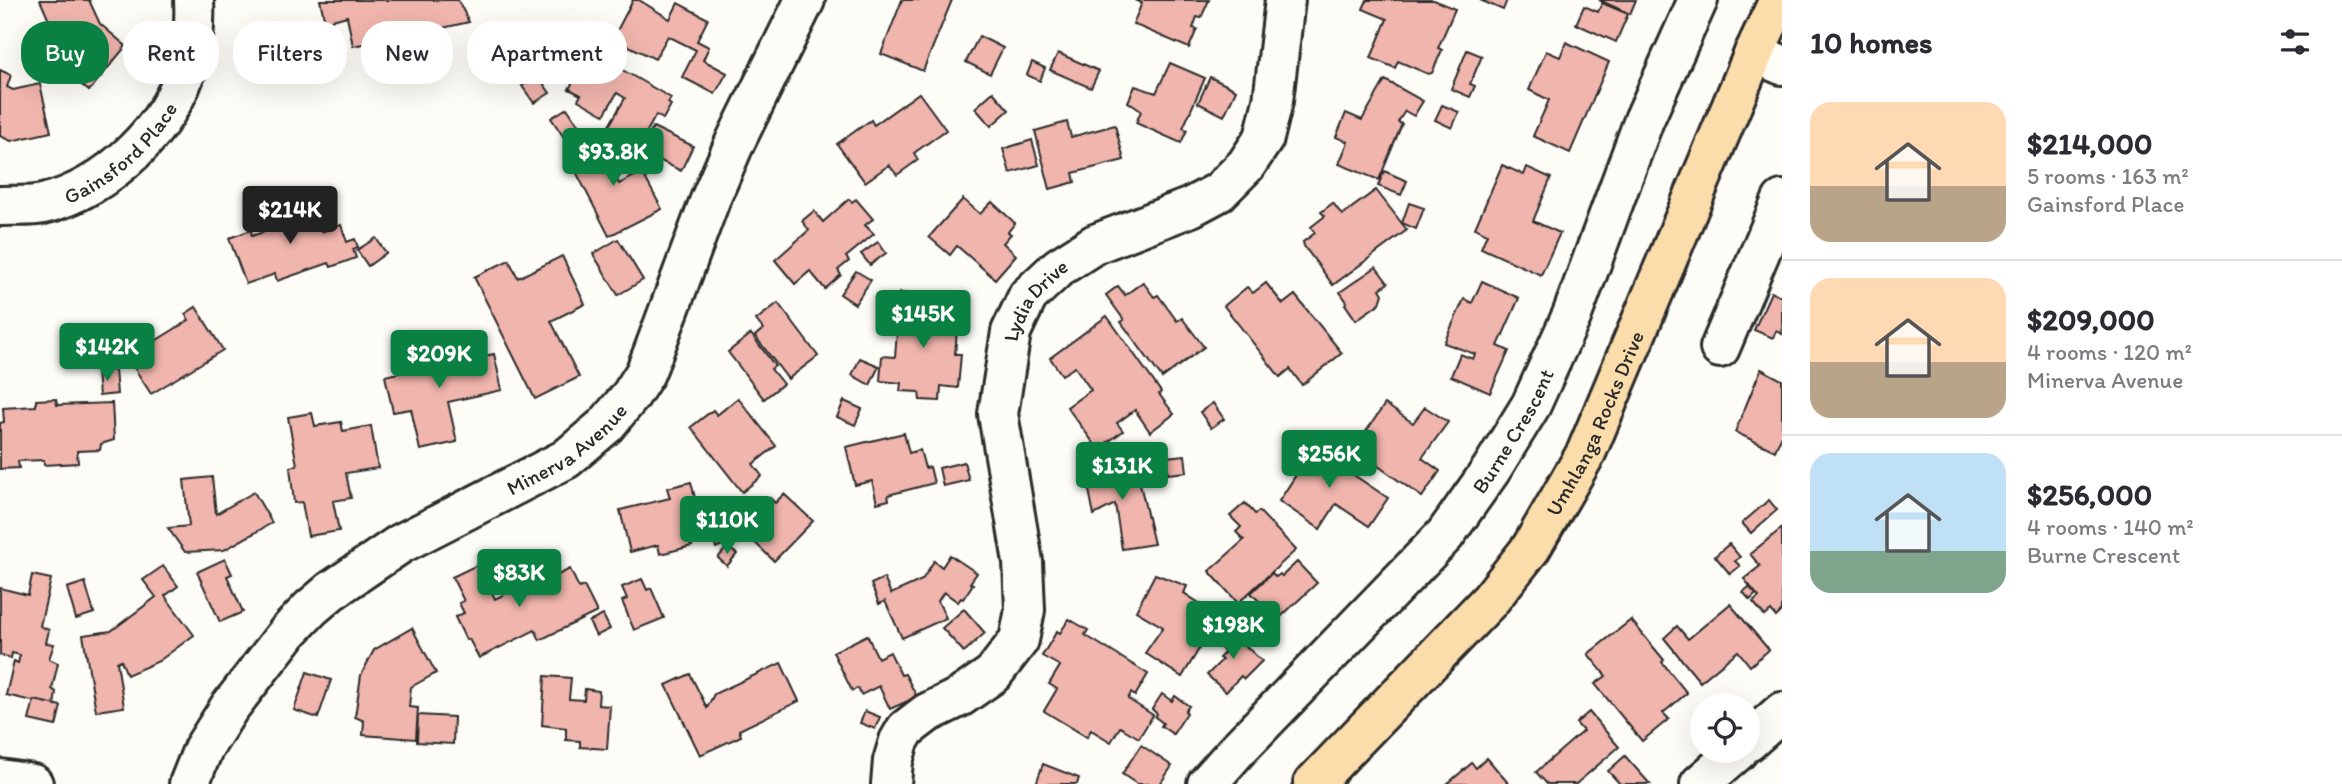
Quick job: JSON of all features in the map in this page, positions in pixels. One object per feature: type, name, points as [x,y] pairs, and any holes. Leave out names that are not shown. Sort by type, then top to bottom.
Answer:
[{"type":"main road","name":"Umhlanga Rocks Drive","points":[[1312,784],[1490,600],[1531,548],[1586,453],[1768,59],[1779,0]]},
{"type":"street","name":"Gainsford Place","points":[[0,206],[42,204],[90,187],[134,152],[166,113],[188,65],[195,27],[194,0]]},
{"type":"street","name":"Minerva Avenue","points":[[189,784],[203,750],[229,708],[288,632],[311,608],[400,544],[566,459],[606,425],[631,396],[649,363],[735,142],[805,0]]},
{"type":"street","name":"Lydia Drive","points":[[891,784],[893,761],[899,741],[906,730],[927,713],[960,697],[993,674],[1019,640],[1025,610],[1023,562],[998,414],[1010,332],[1028,296],[1059,267],[1095,244],[1191,207],[1219,192],[1247,165],[1264,138],[1273,102],[1285,0]]},
{"type":"street","name":"Burne Crescent","points":[[1208,784],[1238,749],[1445,535],[1492,470],[1531,405],[1572,315],[1644,120],[1698,0]]},
{"type":"street","points":[[1720,348],[1782,200]]},
{"type":"street","points":[[1760,731],[1782,712]]},
{"type":"street","points":[[1700,784],[1724,763]]},
{"type":"street","points":[[0,779],[33,784]]},
{"type":"building","points":[[40,0],[89,0],[99,21],[49,21]]},
{"type":"building","points":[[320,0],[458,0],[468,21],[453,26],[453,21],[361,21],[361,44],[353,46],[347,16],[325,21]]},
{"type":"building","points":[[633,0],[639,0],[670,19],[678,3],[708,19],[697,41],[709,47],[703,60],[727,73],[715,94],[682,77],[696,50],[668,36],[655,59],[627,45],[627,21],[622,21]]},
{"type":"building","points":[[902,0],[952,0],[923,71],[881,54]]},
{"type":"building","points":[[1135,0],[1209,0],[1201,18],[1197,17],[1193,28],[1197,29],[1189,48],[1133,24],[1142,3]]},
{"type":"building","points":[[1367,0],[1434,0],[1455,9],[1438,48],[1442,50],[1432,73],[1428,74],[1398,61],[1395,68],[1371,58],[1387,19],[1363,9]]},
{"type":"building","points":[[1480,0],[1507,0],[1503,10]]},
{"type":"building","points":[[1599,0],[1636,0],[1630,14]]},
{"type":"building","points":[[1602,3],[1628,14],[1616,42],[1576,24],[1584,6],[1598,12]]},
{"type":"building","points":[[109,32],[123,43],[123,50],[109,67]]},
{"type":"building","points":[[979,36],[1003,48],[990,74],[966,62]]},
{"type":"building","points":[[1566,42],[1609,62],[1570,153],[1533,136],[1549,100],[1529,90],[1546,51],[1560,57]]},
{"type":"building","points":[[1467,50],[1482,56],[1470,84],[1475,86],[1470,97],[1451,89]]},
{"type":"building","points":[[1058,53],[1099,71],[1091,88],[1050,70]]},
{"type":"building","points":[[1032,62],[1045,68],[1040,81],[1027,75]]},
{"type":"building","points":[[1170,63],[1205,78],[1183,128],[1187,130],[1181,143],[1136,123],[1141,111],[1128,102],[1135,86],[1156,93]]},
{"type":"building","points":[[0,70],[11,75],[7,87],[13,90],[40,84],[51,132],[11,141],[0,136]]},
{"type":"building","points":[[627,73],[671,98],[668,103],[671,105],[663,119],[656,115],[640,144],[609,126],[625,98],[617,93],[604,115],[578,100],[581,95],[569,89],[572,84],[627,84]]},
{"type":"building","points":[[1210,77],[1236,90],[1224,116],[1198,103]]},
{"type":"building","points":[[1385,80],[1423,101],[1414,116],[1405,111],[1398,122],[1402,124],[1379,180],[1339,164],[1348,142],[1336,137],[1346,113],[1362,120]]},
{"type":"building","points":[[80,84],[95,84],[89,91]]},
{"type":"building","points":[[544,84],[550,93],[534,103],[522,86]]},
{"type":"building","points":[[993,92],[1009,110],[991,126],[975,108]]},
{"type":"building","points":[[919,93],[946,130],[914,153],[918,160],[897,175],[889,165],[865,182],[837,144],[871,120],[874,125]]},
{"type":"building","points":[[1442,105],[1459,112],[1452,128],[1435,120]]},
{"type":"building","points":[[567,108],[583,132],[567,142],[551,118]]},
{"type":"building","points":[[1067,122],[1071,137],[1115,125],[1124,160],[1073,173],[1075,182],[1050,189],[1035,131]]},
{"type":"building","points":[[653,127],[693,146],[681,171],[641,151]]},
{"type":"building","points":[[606,136],[622,153],[607,161],[619,184],[642,172],[662,209],[609,236],[568,156]]},
{"type":"building","points":[[1032,140],[1039,165],[1010,173],[1003,149]]},
{"type":"building","points":[[1502,165],[1524,175],[1527,167],[1551,178],[1533,221],[1560,233],[1541,275],[1481,248],[1487,234],[1475,228]]},
{"type":"building","points":[[1384,171],[1407,181],[1401,195],[1378,186]]},
{"type":"building","points":[[1376,190],[1407,230],[1333,285],[1303,242],[1315,233],[1311,227],[1325,216],[1321,212],[1333,203],[1342,215]]},
{"type":"building","points":[[278,194],[286,218],[312,209],[321,232],[341,225],[347,242],[355,239],[358,247],[353,249],[356,258],[331,267],[329,263],[277,281],[275,274],[246,284],[229,238],[251,230],[252,236],[278,227],[274,216],[269,218],[262,199]]},
{"type":"building","points":[[849,199],[852,202],[856,199],[873,219],[865,225],[874,234],[846,257],[849,261],[838,270],[841,275],[825,289],[810,271],[795,284],[775,260],[809,230],[802,221],[814,211],[823,222]]},
{"type":"building","points":[[963,199],[980,214],[992,202],[1015,223],[1008,232],[1011,234],[1003,243],[1016,255],[995,279],[957,246],[950,255],[929,237]]},
{"type":"building","points":[[1409,203],[1424,208],[1416,229],[1402,223]]},
{"type":"building","points":[[376,238],[386,253],[368,266],[357,250]]},
{"type":"building","points":[[618,239],[643,280],[618,295],[593,254]]},
{"type":"building","points":[[878,242],[886,253],[870,265],[861,254]]},
{"type":"building","points":[[562,256],[585,304],[551,321],[579,377],[535,399],[474,277],[509,260],[518,278]]},
{"type":"building","points":[[1376,267],[1388,283],[1380,289],[1383,294],[1380,303],[1356,320],[1340,292]]},
{"type":"building","points":[[856,271],[871,280],[855,304],[840,294]]},
{"type":"building","points":[[1482,281],[1519,298],[1498,346],[1509,351],[1490,393],[1451,376],[1460,354],[1473,359],[1475,354],[1444,343],[1464,299],[1472,303]]},
{"type":"building","points":[[1143,282],[1154,297],[1158,295],[1177,321],[1182,318],[1204,347],[1162,378],[1121,322],[1124,320],[1106,295],[1118,286],[1125,295]]},
{"type":"building","points":[[1266,283],[1283,304],[1295,295],[1342,353],[1302,385],[1290,369],[1280,377],[1224,306],[1247,287],[1253,293]]},
{"type":"building","points":[[1771,292],[1782,297],[1782,334],[1776,331],[1773,338],[1754,330]]},
{"type":"building","points":[[900,293],[930,295],[929,315],[958,318],[955,354],[961,354],[958,388],[941,386],[940,401],[920,400],[919,392],[900,391],[901,383],[880,381],[882,356],[895,357]]},
{"type":"building","points":[[778,303],[818,356],[788,379],[755,336],[763,329],[756,320]]},
{"type":"building","points":[[196,307],[223,350],[151,394],[128,358],[189,320],[185,314]]},
{"type":"building","points":[[1107,316],[1174,414],[1150,432],[1135,410],[1117,423],[1123,431],[1098,449],[1067,407],[1091,390],[1075,367],[1062,375],[1050,358]]},
{"type":"building","points":[[751,334],[775,366],[771,369],[783,384],[764,399],[728,352]]},
{"type":"building","points":[[437,339],[443,365],[494,354],[502,390],[448,402],[457,442],[420,450],[411,409],[393,412],[385,376],[416,369],[410,344]]},
{"type":"building","points":[[860,358],[879,366],[870,385],[852,375]]},
{"type":"building","points":[[1761,369],[1782,380],[1782,435],[1775,451],[1735,432]]},
{"type":"building","points":[[115,370],[117,394],[99,396],[97,371]]},
{"type":"building","points":[[738,398],[776,446],[753,464],[762,476],[742,492],[691,427],[713,410],[717,415]]},
{"type":"building","points":[[56,399],[57,405],[112,403],[114,440],[101,444],[100,450],[77,451],[78,463],[44,465],[44,460],[18,461],[19,468],[0,469],[0,423],[4,422],[3,408],[36,406],[36,400]]},
{"type":"building","points":[[844,401],[862,409],[855,425],[837,417]]},
{"type":"building","points":[[1213,403],[1224,419],[1211,428],[1200,412]]},
{"type":"building","points":[[1385,404],[1413,423],[1425,407],[1448,422],[1422,458],[1440,471],[1422,497],[1354,449]]},
{"type":"building","points":[[312,413],[315,426],[341,422],[343,431],[371,426],[378,468],[346,473],[351,498],[333,501],[339,531],[308,536],[302,502],[294,503],[290,467],[297,465],[288,417]]},
{"type":"building","points":[[904,433],[909,453],[920,450],[925,468],[930,467],[934,483],[888,495],[889,500],[877,503],[872,481],[855,485],[846,447]]},
{"type":"building","points":[[1306,443],[1388,498],[1369,526],[1336,504],[1320,529],[1279,501],[1296,475],[1288,470]]},
{"type":"building","points":[[1185,455],[1187,472],[1168,474],[1166,457]]},
{"type":"building","points":[[964,462],[969,480],[943,486],[939,468]]},
{"type":"building","points":[[1135,462],[1154,544],[1122,549],[1115,504],[1094,515],[1085,470]]},
{"type":"building","points":[[212,477],[216,514],[254,492],[272,523],[224,550],[185,552],[168,528],[189,526],[184,480]]},
{"type":"building","points":[[691,482],[704,534],[688,538],[692,546],[660,554],[658,545],[630,552],[620,510],[670,498],[667,488]]},
{"type":"building","points":[[784,494],[813,521],[774,561],[747,535],[758,523],[752,517],[770,498],[775,503]]},
{"type":"building","points":[[1769,500],[1777,510],[1751,533],[1742,523]]},
{"type":"building","points":[[1245,503],[1255,514],[1259,511],[1296,550],[1238,603],[1209,571],[1244,540],[1236,532],[1241,527],[1230,516]]},
{"type":"building","points":[[725,520],[733,540],[716,548],[707,528]]},
{"type":"building","points":[[1782,528],[1782,611],[1776,617],[1771,611],[1765,616],[1753,602],[1759,597],[1744,579],[1760,566],[1750,554]]},
{"type":"building","points":[[1729,544],[1740,557],[1735,561],[1740,566],[1730,574],[1715,556]]},
{"type":"building","points":[[727,547],[737,554],[727,566],[718,558]]},
{"type":"building","points":[[950,555],[977,573],[970,583],[973,584],[958,602],[944,592],[938,601],[946,618],[902,638],[885,601],[879,604],[871,584],[884,578],[891,594],[922,580],[934,561],[942,567]]},
{"type":"building","points":[[225,559],[232,574],[227,576],[243,612],[220,622],[197,572]]},
{"type":"building","points":[[1297,562],[1317,583],[1273,624],[1259,609],[1263,605],[1251,593],[1272,573],[1276,577],[1280,574],[1282,576]]},
{"type":"building","points":[[481,563],[495,599],[555,569],[558,575],[570,569],[579,588],[584,586],[597,612],[540,640],[535,630],[479,658],[469,639],[466,640],[455,617],[464,613],[459,603],[464,601],[452,577]]},
{"type":"building","points":[[163,566],[178,586],[165,596],[194,635],[159,661],[127,675],[121,660],[117,662],[124,707],[96,711],[83,635],[111,631],[156,597],[143,580]]},
{"type":"building","points":[[1155,574],[1187,586],[1184,593],[1219,616],[1182,677],[1145,653],[1163,627],[1136,611]]},
{"type":"building","points":[[32,575],[51,579],[40,626],[49,630],[46,643],[54,644],[49,659],[58,663],[52,689],[56,692],[54,706],[6,695],[14,661],[18,663],[20,655],[12,653],[11,658],[0,655],[0,588],[28,595]]},
{"type":"building","points":[[642,579],[647,590],[651,588],[664,618],[634,630],[622,601],[627,599],[622,587]]},
{"type":"building","points":[[85,582],[94,613],[76,619],[67,588]]},
{"type":"building","points":[[1749,587],[1756,594],[1750,600],[1743,592]]},
{"type":"building","points":[[1730,604],[1769,650],[1750,666],[1738,651],[1700,682],[1664,638],[1677,626],[1688,639]]},
{"type":"building","points":[[964,609],[985,633],[964,652],[942,628]]},
{"type":"building","points":[[603,615],[610,629],[596,636],[589,622]]},
{"type":"building","points":[[1069,619],[1088,630],[1085,635],[1148,674],[1135,696],[1131,693],[1128,699],[1153,715],[1139,738],[1120,727],[1111,742],[1091,730],[1087,737],[1044,711],[1057,689],[1049,684],[1060,666],[1042,656],[1057,631],[1060,633]]},
{"type":"building","points":[[1631,620],[1687,693],[1663,713],[1669,719],[1642,741],[1595,684],[1606,676],[1588,654]]},
{"type":"building","points":[[412,628],[436,673],[411,687],[409,707],[418,708],[416,739],[363,735],[364,721],[355,717],[361,675],[374,650]]},
{"type":"building","points":[[1226,628],[1262,661],[1244,679],[1241,676],[1226,692],[1207,675],[1222,660],[1219,658],[1225,652],[1214,642]]},
{"type":"building","points":[[867,635],[878,658],[890,652],[901,675],[905,674],[917,697],[890,709],[879,686],[861,695],[858,688],[852,691],[833,652]]},
{"type":"building","points":[[781,663],[799,701],[739,730],[741,736],[700,755],[666,685],[690,674],[707,708],[714,694]]},
{"type":"building","points":[[307,672],[331,680],[318,718],[294,710]]},
{"type":"building","points":[[545,676],[571,678],[569,699],[584,700],[585,689],[599,691],[598,705],[610,706],[607,749],[580,747],[580,741],[566,740],[566,728],[542,725]]},
{"type":"building","points":[[1162,694],[1172,701],[1175,696],[1189,706],[1173,734],[1161,726],[1163,723],[1155,717],[1157,714],[1152,709]]},
{"type":"building","points":[[34,700],[61,706],[56,726],[29,720]]},
{"type":"building","points":[[865,711],[880,717],[875,729],[860,723]]},
{"type":"building","points":[[1589,712],[1619,747],[1576,784],[1547,784],[1536,772],[1583,731],[1576,723]]},
{"type":"building","points":[[418,715],[454,717],[453,744],[417,742]]},
{"type":"building","points":[[1141,745],[1172,766],[1160,784],[1137,784],[1122,774]]},
{"type":"building","points":[[1625,756],[1650,784],[1620,784],[1608,771]]},
{"type":"building","points":[[1487,758],[1509,784],[1447,784],[1472,763],[1476,768]]},
{"type":"building","points":[[1043,764],[1079,778],[1077,784],[1036,784]]}]
